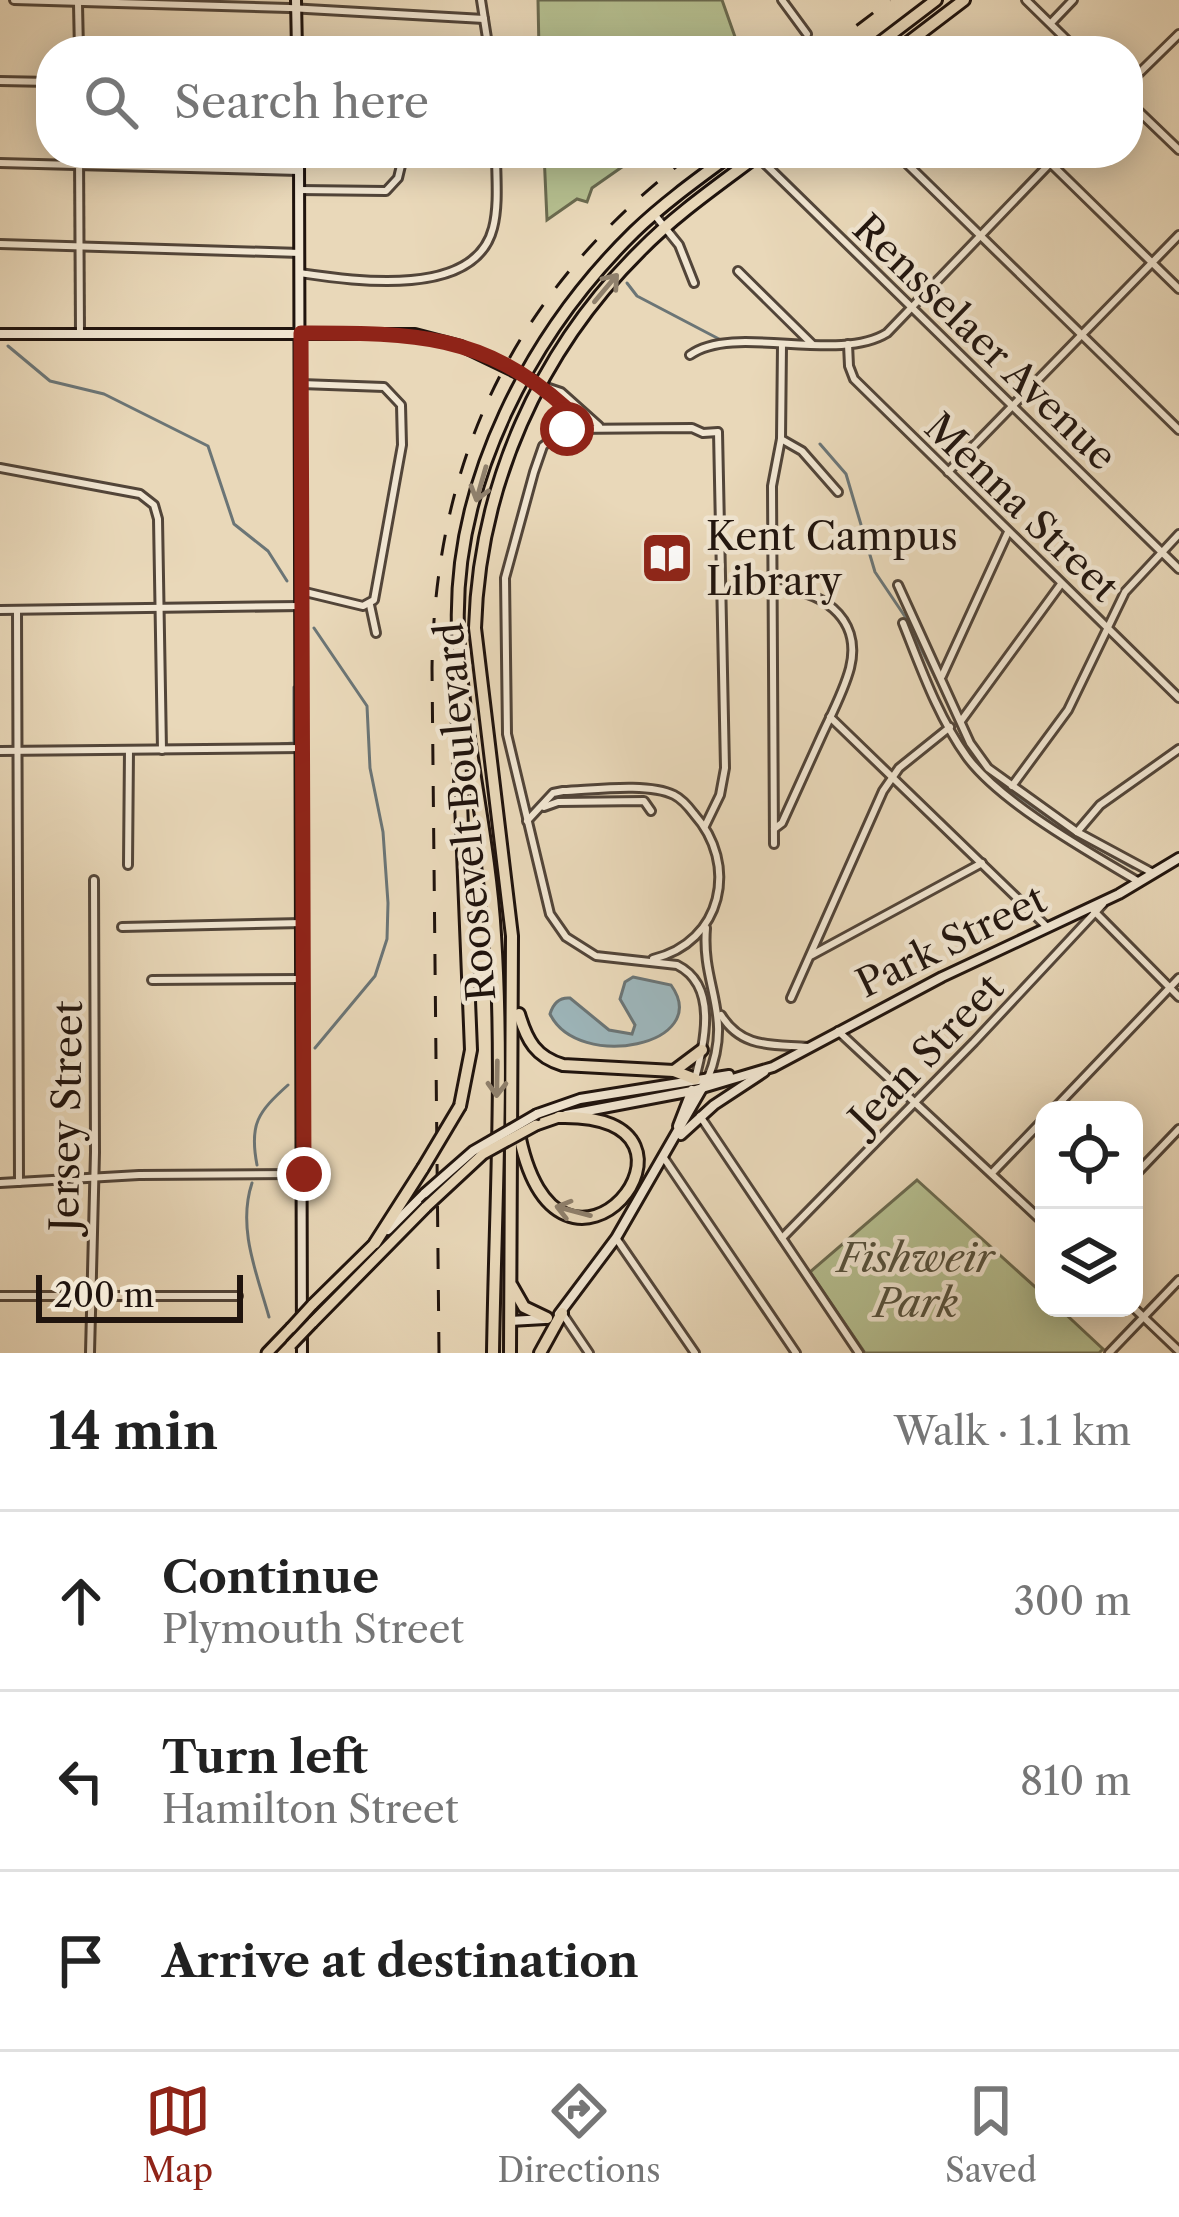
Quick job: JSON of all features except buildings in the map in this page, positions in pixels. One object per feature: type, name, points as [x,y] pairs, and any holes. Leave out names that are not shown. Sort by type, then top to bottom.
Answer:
[{"type":"highway","points":[[888,36],[938,0]]},
{"type":"highway","points":[[916,36],[964,0]]},
{"type":"highway","points":[[919,34],[973,0]]},
{"type":"highway","name":"Roosevelt Boulevard","points":[[493,1353],[495,937],[458,628],[463,559],[497,434],[525,376],[589,281],[654,214],[714,168]]},
{"type":"highway","name":"Roosevelt Boulevard","points":[[510,1353],[514,1000],[507,872],[478,671],[476,603],[493,502],[507,457],[540,384],[590,308],[665,227],[739,168]]},
{"type":"highway","points":[[375,1243],[460,1106],[471,1050],[458,628]]},
{"type":"highway","points":[[514,1000],[529,1041],[548,1060],[563,1065],[674,1071],[699,1084]]},
{"type":"highway","points":[[674,1071],[702,1050]]},
{"type":"highway","points":[[513,1104],[523,1154],[538,1189],[551,1204],[565,1214],[584,1217],[614,1209],[638,1174],[630,1139],[601,1120],[559,1117]]},
{"type":"highway","points":[[511,1284],[524,1307],[547,1318]]},
{"type":"highway","points":[[493,1338],[510,1321],[494,1287]]},
{"type":"highway","points":[[540,1353],[562,1313]]},
{"type":"main road","points":[[287,1349],[483,1154],[537,1120],[559,1117]]},
{"type":"main road","points":[[267,1353],[375,1243]]},
{"type":"street","points":[[14,0],[297,4],[484,19]]},
{"type":"street","points":[[482,0],[487,36]]},
{"type":"street","points":[[782,0],[806,34]]},
{"type":"street","points":[[1026,0],[1062,36]]},
{"type":"street","points":[[1050,24],[1073,0]]},
{"type":"street","points":[[78,1],[79,36]]},
{"type":"street","points":[[297,4],[297,36]]},
{"type":"street","points":[[1143,69],[1179,34]]},
{"type":"street","points":[[0,81],[36,82]]},
{"type":"street","points":[[1143,115],[1179,150]]},
{"type":"street","points":[[0,163],[36,164]]},
{"type":"street","points":[[80,168],[80,334]]},
{"type":"street","points":[[190,168],[299,171]]},
{"type":"street","points":[[299,168],[302,1353]]},
{"type":"street","points":[[299,190],[386,191],[400,168]]},
{"type":"street","points":[[300,273],[432,278],[463,269],[484,249],[492,232],[495,168]]},
{"type":"street","name":"Rensselaer Avenue","points":[[771,168],[1179,568]]},
{"type":"street","points":[[911,168],[1179,430]]},
{"type":"street","points":[[690,355],[715,345],[875,340],[1045,168]]},
{"type":"street","points":[[1055,168],[1179,289]]},
{"type":"street","points":[[654,214],[679,244],[694,283]]},
{"type":"street","points":[[948,472],[1179,235]]},
{"type":"street","points":[[0,244],[300,253]]},
{"type":"street","points":[[738,271],[812,344]]},
{"type":"street","points":[[0,334],[389,333],[433,337],[561,392],[602,428]]},
{"type":"street","points":[[774,844],[772,486],[781,439],[782,344]]},
{"type":"street","name":"Menna Street","points":[[848,344],[854,380],[1179,698]]},
{"type":"street","points":[[301,383],[376,384],[391,392],[400,406],[399,474],[370,605],[376,633]]},
{"type":"street","points":[[540,384],[566,408],[567,429]]},
{"type":"street","points":[[699,1084],[703,997],[694,978],[677,965],[596,956],[566,937],[547,905],[507,734],[505,578],[543,446],[567,429],[718,432],[725,768],[720,795],[705,826]]},
{"type":"street","points":[[781,439],[802,451],[838,492]]},
{"type":"street","points":[[0,469],[140,494],[151,501],[158,519],[162,750]]},
{"type":"street","points":[[941,677],[1008,532]]},
{"type":"street","points":[[1012,786],[1068,710],[1125,592],[1179,534]]},
{"type":"street","points":[[961,722],[1061,584]]},
{"type":"street","points":[[898,585],[977,755],[1078,832],[1153,873]]},
{"type":"street","points":[[772,587],[798,589],[833,606],[848,628],[850,666],[782,823],[774,829]]},
{"type":"street","points":[[302,590],[370,605]]},
{"type":"street","points":[[0,610],[301,606]]},
{"type":"street","points":[[16,610],[19,1182]]},
{"type":"street","points":[[903,623],[928,686],[967,757],[1014,801],[1139,882]]},
{"type":"street","points":[[830,717],[1046,926]]},
{"type":"street","points":[[791,998],[892,777],[936,734],[950,727]]},
{"type":"street","points":[[0,752],[302,748]]},
{"type":"street","points":[[1078,832],[1100,805],[1179,749]]},
{"type":"street","points":[[128,865],[129,750]]},
{"type":"street","points":[[527,821],[553,793],[563,790],[659,790],[682,800],[705,826],[722,874],[716,904],[706,924],[677,950],[640,961]]},
{"type":"street","points":[[536,812],[558,802],[644,801],[651,811]]},
{"type":"street","name":"Park Street","points":[[699,1084],[773,1067],[1046,926],[1093,910],[1179,857]]},
{"type":"street","points":[[812,955],[982,863]]},
{"type":"street","name":"Jersey Street","points":[[91,1353],[94,880]]},
{"type":"street","points":[[1093,910],[1179,998]]},
{"type":"street","name":"Jean Street","points":[[782,1238],[916,1102],[1093,910]]},
{"type":"street","points":[[122,927],[303,923]]},
{"type":"street","points":[[510,1321],[562,1313],[616,1238],[671,1145],[717,1049],[719,1012],[706,960],[706,924]]},
{"type":"street","points":[[1062,1101],[1179,978]]},
{"type":"street","points":[[152,980],[304,979]]},
{"type":"street","points":[[719,1012],[730,1030],[749,1042],[808,1047]]},
{"type":"street","points":[[838,1030],[1035,1215]]},
{"type":"street","points":[[671,1145],[700,1116],[773,1067]]},
{"type":"street","points":[[559,1117],[699,1084]]},
{"type":"street","points":[[375,1243],[472,1150],[580,1100],[699,1084]]},
{"type":"street","points":[[700,1116],[859,1353]]},
{"type":"street","points":[[992,1174],[1035,1129]]},
{"type":"street","points":[[1143,1167],[1179,1129]]},
{"type":"street","points":[[664,1158],[796,1353]]},
{"type":"street","points":[[0,1183],[304,1174]]},
{"type":"street","points":[[616,1238],[695,1353]]},
{"type":"street","points":[[1108,1353],[1179,1280]]},
{"type":"street","points":[[0,1296],[238,1296]]},
{"type":"street","points":[[562,1313],[590,1353]]},
{"type":"street","points":[[1143,1317],[1179,1351]]},
{"type":"green space","points":[[538,0],[722,0],[735,36],[539,36]]},
{"type":"green space","points":[[545,168],[621,168],[592,188],[587,202],[577,199],[547,220]]},
{"type":"green space","name":"Fishweir Park","points":[[917,1180],[1035,1287],[1035,1317],[1069,1317],[1103,1349],[1099,1353],[865,1353],[810,1272]]},
{"type":"water","points":[[633,977],[671,985],[679,1006],[674,1023],[659,1036],[637,1044],[587,1042],[565,1032],[550,1014],[557,1002],[570,998],[609,1030],[632,1034],[635,1025],[620,999],[625,982]]},
{"type":"waterway","points":[[627,283],[637,296],[719,339]]},
{"type":"waterway","points":[[8,346],[50,381],[104,394],[208,446],[234,524],[268,551],[287,581]]},
{"type":"waterway","points":[[820,444],[846,474],[875,572],[906,618],[975,759],[998,782],[1074,835],[1133,868]]},
{"type":"waterway","points":[[314,628],[367,706],[388,903],[387,939],[375,976],[315,1048]]},
{"type":"waterway","points":[[281,744],[294,743],[294,687]]},
{"type":"waterway","points":[[257,1165],[258,1120],[288,1085]]},
{"type":"waterway","points":[[252,1183],[248,1234],[269,1317]]},
{"type":"railway","points":[[843,36],[890,0]]},
{"type":"railway","points":[[439,1353],[432,668],[437,589],[450,514],[470,444],[499,378],[535,316],[580,258],[676,168]]},
{"type":"place","name":"Kent Campus Library","points":[[667,558]]},
{"type":"route","points":[[304,1174],[301,333],[415,334],[461,346],[540,384],[566,408],[567,429]]}]
